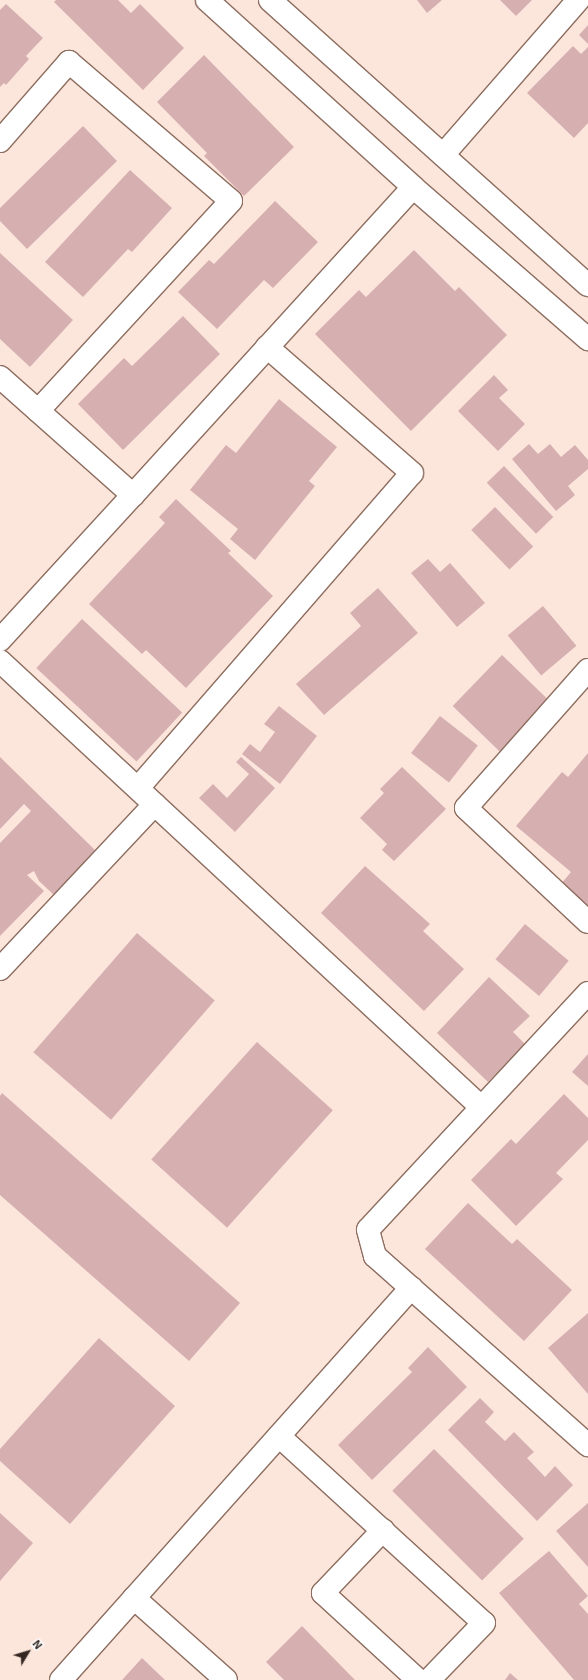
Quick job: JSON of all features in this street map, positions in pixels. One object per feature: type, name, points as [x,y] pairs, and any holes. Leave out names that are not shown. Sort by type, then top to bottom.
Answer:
[{"type":"street","points":[[207,0],[413,187],[588,339]]},
{"type":"street","points":[[270,0],[443,155],[584,274]]},
{"type":"street","points":[[443,155],[578,0]]},
{"type":"street","points":[[0,140],[69,62],[231,201],[38,411]]},
{"type":"street","points":[[0,640],[413,187]]},
{"type":"street","points":[[138,788],[412,473],[267,347]]},
{"type":"street","points":[[0,377],[133,495]]},
{"type":"street","points":[[0,661],[481,1107]]},
{"type":"street","points":[[588,670],[466,808],[588,922]]},
{"type":"street","points":[[0,969],[155,804]]},
{"type":"street","points":[[588,993],[368,1230],[375,1256],[588,1445]]},
{"type":"street","points":[[61,1680],[411,1288]]},
{"type":"street","points":[[279,1436],[484,1623],[429,1680]]},
{"type":"street","points":[[382,1530],[323,1593],[418,1680]]},
{"type":"street","points":[[134,1598],[226,1680]]},
{"type":"building","points":[[56,0],[118,0],[131,13],[140,4],[184,48],[143,90],[54,2]]},
{"type":"building","points":[[417,0],[442,0],[427,13]]},
{"type":"building","points":[[500,0],[532,0],[516,16]]},
{"type":"building","points":[[6,4],[43,38],[26,56],[29,59],[6,85],[4,83],[0,87],[0,10]]},
{"type":"building","points":[[588,25],[588,44],[579,35]]},
{"type":"building","points":[[573,46],[581,54],[588,47],[588,123],[574,138],[527,93]]},
{"type":"building","points":[[204,55],[294,147],[244,196],[204,156],[207,153],[157,102]]},
{"type":"building","points":[[83,126],[117,161],[27,249],[0,221],[0,208]]},
{"type":"building","points":[[130,170],[172,208],[132,252],[128,249],[83,297],[45,262]]},
{"type":"building","points":[[275,201],[318,242],[273,288],[264,280],[217,329],[178,292],[209,260],[214,264]]},
{"type":"building","points":[[414,250],[455,291],[459,287],[507,335],[411,431],[315,334],[359,290],[366,297]]},
{"type":"building","points":[[0,253],[73,320],[30,367],[0,339]]},
{"type":"building","points":[[183,316],[220,354],[123,450],[78,404],[124,358],[132,366]]},
{"type":"building","points":[[494,375],[508,390],[499,398],[525,424],[498,451],[458,411]]},
{"type":"building","points":[[279,399],[337,447],[309,481],[315,486],[255,560],[230,539],[238,529],[190,490],[226,445],[236,453]]},
{"type":"building","points":[[529,444],[538,454],[550,444],[561,457],[575,445],[588,460],[588,469],[568,486],[575,495],[556,511],[512,459]]},
{"type":"building","points":[[504,466],[553,517],[536,534],[487,483]]},
{"type":"building","points":[[176,499],[231,551],[228,553],[273,596],[186,688],[146,650],[142,654],[89,604],[165,523],[159,517]]},
{"type":"building","points":[[495,507],[533,547],[509,569],[471,530]]},
{"type":"building","points":[[428,559],[440,572],[450,563],[485,603],[457,627],[411,573]]},
{"type":"building","points":[[378,588],[418,633],[324,715],[296,684],[361,626],[350,613]]},
{"type":"building","points":[[543,606],[576,646],[541,675],[508,636]]},
{"type":"building","points":[[82,619],[182,712],[137,761],[36,668]]},
{"type":"building","points":[[502,655],[552,704],[503,755],[453,706]]},
{"type":"building","points":[[279,706],[317,736],[280,784],[242,754],[250,744],[260,752],[275,732],[264,724]]},
{"type":"building","points":[[440,716],[478,746],[449,783],[411,753]]},
{"type":"building","points":[[588,753],[588,908],[560,885],[571,872],[516,826],[562,772],[568,777]]},
{"type":"building","points":[[0,757],[97,852],[55,896],[39,881],[34,871],[27,875],[44,891],[0,936],[0,843],[31,811],[24,804],[0,829]]},
{"type":"building","points":[[241,757],[275,788],[235,832],[199,798],[213,784],[227,798],[249,774],[236,762]]},
{"type":"building","points":[[402,767],[446,809],[394,861],[382,850],[387,844],[360,818],[384,793],[380,789]]},
{"type":"building","points":[[365,866],[430,924],[423,931],[464,969],[424,1011],[321,913]]},
{"type":"building","points":[[525,924],[569,961],[539,996],[495,959]]},
{"type":"building","points":[[137,933],[215,1001],[111,1120],[33,1052]]},
{"type":"building","points":[[489,977],[530,1016],[513,1032],[525,1044],[488,1082],[437,1033]]},
{"type":"building","points":[[257,1042],[333,1110],[227,1228],[151,1159]]},
{"type":"building","points":[[588,1054],[588,1086],[572,1072]]},
{"type":"building","points":[[2,1093],[240,1303],[189,1361],[0,1195],[0,1096]]},
{"type":"building","points":[[564,1094],[588,1118],[588,1140],[556,1173],[563,1179],[516,1226],[471,1180],[511,1139],[516,1144]]},
{"type":"building","points":[[468,1203],[512,1244],[517,1239],[572,1290],[524,1341],[425,1249]]},
{"type":"building","points":[[588,1313],[588,1394],[548,1348]]},
{"type":"building","points":[[99,1338],[175,1406],[70,1524],[0,1461],[0,1449]]},
{"type":"building","points":[[428,1347],[467,1387],[372,1480],[338,1445],[412,1372],[408,1368]]},
{"type":"building","points":[[480,1398],[494,1412],[485,1422],[505,1441],[514,1432],[534,1452],[527,1458],[545,1477],[555,1466],[573,1485],[537,1521],[448,1430]]},
{"type":"building","points":[[434,1449],[524,1539],[482,1581],[392,1491]]},
{"type":"building","points":[[588,1503],[588,1567],[556,1531]]},
{"type":"building","points":[[0,1513],[33,1543],[0,1581]]},
{"type":"building","points":[[549,1551],[588,1596],[579,1604],[588,1614],[588,1680],[574,1680],[499,1593]]},
{"type":"building","points":[[302,1626],[355,1680],[284,1680],[266,1662]]},
{"type":"building","points":[[142,1658],[165,1680],[122,1680]]},
{"type":"building","points":[[510,1673],[518,1680],[505,1680]]}]
